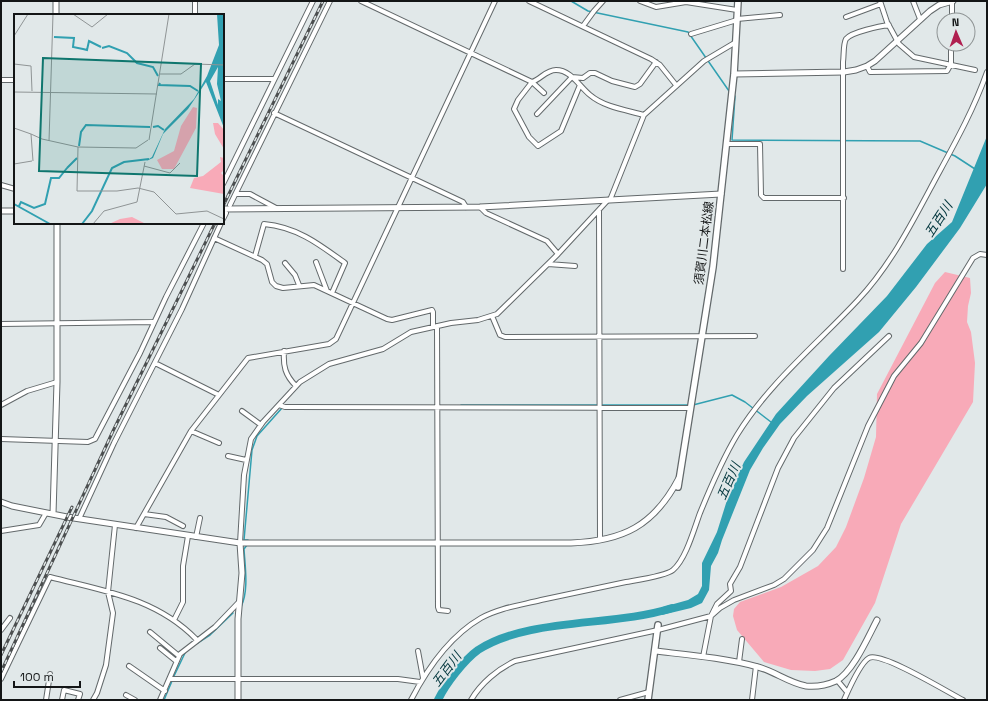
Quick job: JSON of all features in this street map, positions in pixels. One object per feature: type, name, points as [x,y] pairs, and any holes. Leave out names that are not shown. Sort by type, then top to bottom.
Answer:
[{"type":"main road","name":"須賀川二本松線","points":[[678,487],[713,267],[728,144],[737,42],[736,10],[738,1]]},
{"type":"main road","points":[[648,700],[658,628]]},
{"type":"street","points":[[56,1],[56,14]]},
{"type":"street","points":[[195,1],[195,14]]},
{"type":"street","points":[[224,182],[313,1]]},
{"type":"street","points":[[227,209],[236,194],[274,113],[330,1]]},
{"type":"street","points":[[362,1],[532,82],[544,93]]},
{"type":"street","points":[[136,528],[191,431],[248,358],[333,342],[472,53],[495,1]]},
{"type":"street","points":[[529,1],[656,62],[676,85]]},
{"type":"street","points":[[583,26],[603,1]]},
{"type":"street","points":[[640,1],[656,7],[686,2],[736,10]]},
{"type":"street","points":[[912,1],[920,19]]},
{"type":"street","points":[[734,74],[844,72],[867,66],[920,19],[939,5],[952,1],[952,12]]},
{"type":"street","points":[[846,17],[880,3],[889,25],[898,40],[914,57],[975,70]]},
{"type":"street","points":[[691,34],[737,19],[780,15]]},
{"type":"street","points":[[843,269],[844,72],[847,38],[876,27],[889,25]]},
{"type":"street","points":[[238,700],[239,602],[242,573],[240,543],[246,460],[253,435],[260,425],[306,377],[329,364],[379,351],[411,332],[435,326],[492,316],[500,311],[558,254],[609,200],[644,114],[704,61],[737,42]]},
{"type":"street","points":[[867,66],[870,72],[948,70],[951,64],[950,52]]},
{"type":"street","points":[[572,77],[583,78],[590,73],[595,73],[612,81],[635,87],[640,84],[656,62]]},
{"type":"street","points":[[580,85],[561,131],[538,146],[529,137],[514,111],[518,100],[532,82],[552,70],[564,71],[572,77],[598,101],[644,114]]},
{"type":"street","points":[[411,700],[420,682],[457,637],[470,625],[489,614],[571,593],[649,576],[665,575],[673,570],[683,556],[716,474],[737,435],[777,382],[858,300],[897,249],[963,129],[987,72]]},
{"type":"street","points":[[537,114],[572,77]]},
{"type":"street","points":[[224,79],[274,78]]},
{"type":"street","points":[[1,80],[14,80]]},
{"type":"street","points":[[274,113],[463,202],[466,207]]},
{"type":"street","points":[[728,144],[760,144],[761,195],[764,198],[844,198]]},
{"type":"street","points":[[1,185],[14,189]]},
{"type":"street","points":[[236,194],[250,194],[276,208]]},
{"type":"street","points":[[227,209],[480,207],[722,194]]},
{"type":"street","points":[[480,207],[486,212],[546,241],[558,254]]},
{"type":"street","points":[[1,211],[14,211]]},
{"type":"street","points":[[599,211],[598,338],[600,540]]},
{"type":"street","points":[[53,514],[58,323],[57,224]]},
{"type":"street","points":[[1,439],[88,442],[95,439],[140,353],[153,322],[203,224]]},
{"type":"street","points":[[79,519],[114,443],[182,309],[221,224]]},
{"type":"street","points":[[255,256],[264,224],[289,229],[308,237],[345,263],[332,293]]},
{"type":"street","points":[[214,238],[255,256],[266,264],[272,282],[276,286],[283,288],[299,285],[314,285],[392,320],[432,310],[435,326],[437,407],[438,607],[439,610],[448,611]]},
{"type":"street","points":[[471,700],[484,683],[506,666],[515,662],[711,616],[720,608],[734,600],[774,585],[784,579],[813,550],[826,528],[868,426],[894,376],[923,340],[973,258],[980,254],[987,255]]},
{"type":"street","points":[[316,262],[327,291]]},
{"type":"street","points":[[285,263],[295,275],[299,285]]},
{"type":"street","points":[[548,264],[574,266]]},
{"type":"street","points":[[492,316],[500,335],[505,337],[598,338],[755,336]]},
{"type":"street","points":[[1,324],[153,322]]},
{"type":"street","points":[[703,657],[711,616],[717,604],[731,591],[730,584],[740,567],[778,468],[794,438],[834,388],[889,336]]},
{"type":"street","points":[[284,351],[284,368],[296,386]]},
{"type":"street","points":[[155,363],[219,395]]},
{"type":"street","points":[[1,405],[27,390],[57,382]]},
{"type":"street","points":[[279,405],[292,408],[691,408]]},
{"type":"street","points":[[242,411],[260,425]]},
{"type":"street","points":[[191,431],[219,443]]},
{"type":"street","points":[[228,456],[246,460]]},
{"type":"street","points":[[1,502],[79,519],[240,543],[571,543],[600,540],[623,534],[647,521],[664,504],[679,478]]},
{"type":"street","points":[[1,531],[40,525],[46,513]]},
{"type":"street","points":[[144,514],[166,517],[183,526]]},
{"type":"street","points":[[196,537],[200,518]]},
{"type":"street","points":[[93,700],[97,693],[106,665],[113,613],[108,592],[115,525]]},
{"type":"street","points":[[174,620],[183,602],[183,566],[188,536]]},
{"type":"street","points":[[1,679],[50,577],[146,603],[174,620],[196,640]]},
{"type":"street","points":[[160,700],[170,679],[176,661],[183,649],[225,618],[239,602]]},
{"type":"street","points":[[1,630],[10,618]]},
{"type":"street","points":[[655,651],[739,662],[756,666],[808,686],[820,686],[837,680],[852,664],[877,620]]},
{"type":"street","points":[[150,632],[179,656]]},
{"type":"street","points":[[739,662],[742,639]]},
{"type":"street","points":[[160,648],[176,661]]},
{"type":"street","points":[[418,651],[423,678]]},
{"type":"street","points":[[844,700],[847,692],[868,658],[874,657],[902,667],[963,700]]},
{"type":"street","points":[[129,666],[165,691]]},
{"type":"street","points":[[752,700],[756,666]]},
{"type":"street","points":[[46,700],[50,674]]},
{"type":"street","points":[[170,679],[398,679],[420,682]]},
{"type":"street","points":[[837,680],[847,692]]},
{"type":"street","points":[[62,700],[64,690],[80,694],[78,700]]},
{"type":"street","points":[[620,700],[649,692]]},
{"type":"street","points":[[126,695],[135,700]]},
{"type":"shaded area","points":[[945,272],[970,278],[971,293],[967,322],[971,332],[975,363],[973,402],[901,524],[875,603],[843,660],[830,669],[815,671],[791,670],[764,662],[737,630],[733,616],[734,609],[740,602],[781,587],[818,566],[836,547],[846,527],[864,478],[876,437],[877,394],[935,283]]},
{"type":"water","points":[[987,136],[987,184],[960,228],[916,287],[879,332],[807,396],[780,424],[763,448],[750,470],[718,553],[711,566],[709,590],[702,603],[691,608],[662,615],[663,607],[688,600],[698,594],[702,586],[702,563],[717,532],[728,497],[744,462],[776,414],[887,296],[927,244],[952,222]]},
{"type":"waterway","points":[[571,1],[588,11],[688,32],[729,91]]},
{"type":"waterway","points":[[735,96],[732,140],[920,141],[955,156],[975,169]]},
{"type":"waterway","points":[[693,405],[732,395],[745,402],[771,422]]},
{"type":"waterway","points":[[461,405],[689,405]]},
{"type":"waterway","points":[[248,540],[244,540],[252,450],[257,436],[282,408]]},
{"type":"waterway","points":[[241,607],[246,586],[244,549],[247,545]]},
{"type":"waterway","name":"五百川","points":[[438,700],[450,680],[473,654],[499,640],[522,632],[547,627],[624,618],[672,608]]},
{"type":"waterway","points":[[196,644],[210,635],[233,613]]},
{"type":"waterway","points":[[174,676],[185,653]]},
{"type":"waterway","points":[[164,700],[172,681]]},
{"type":"railway","points":[[224,204],[323,1]]},
{"type":"railway","points":[[1,672],[113,431],[215,224]]},
{"type":"railway","points":[[1,655],[72,507]]}]
